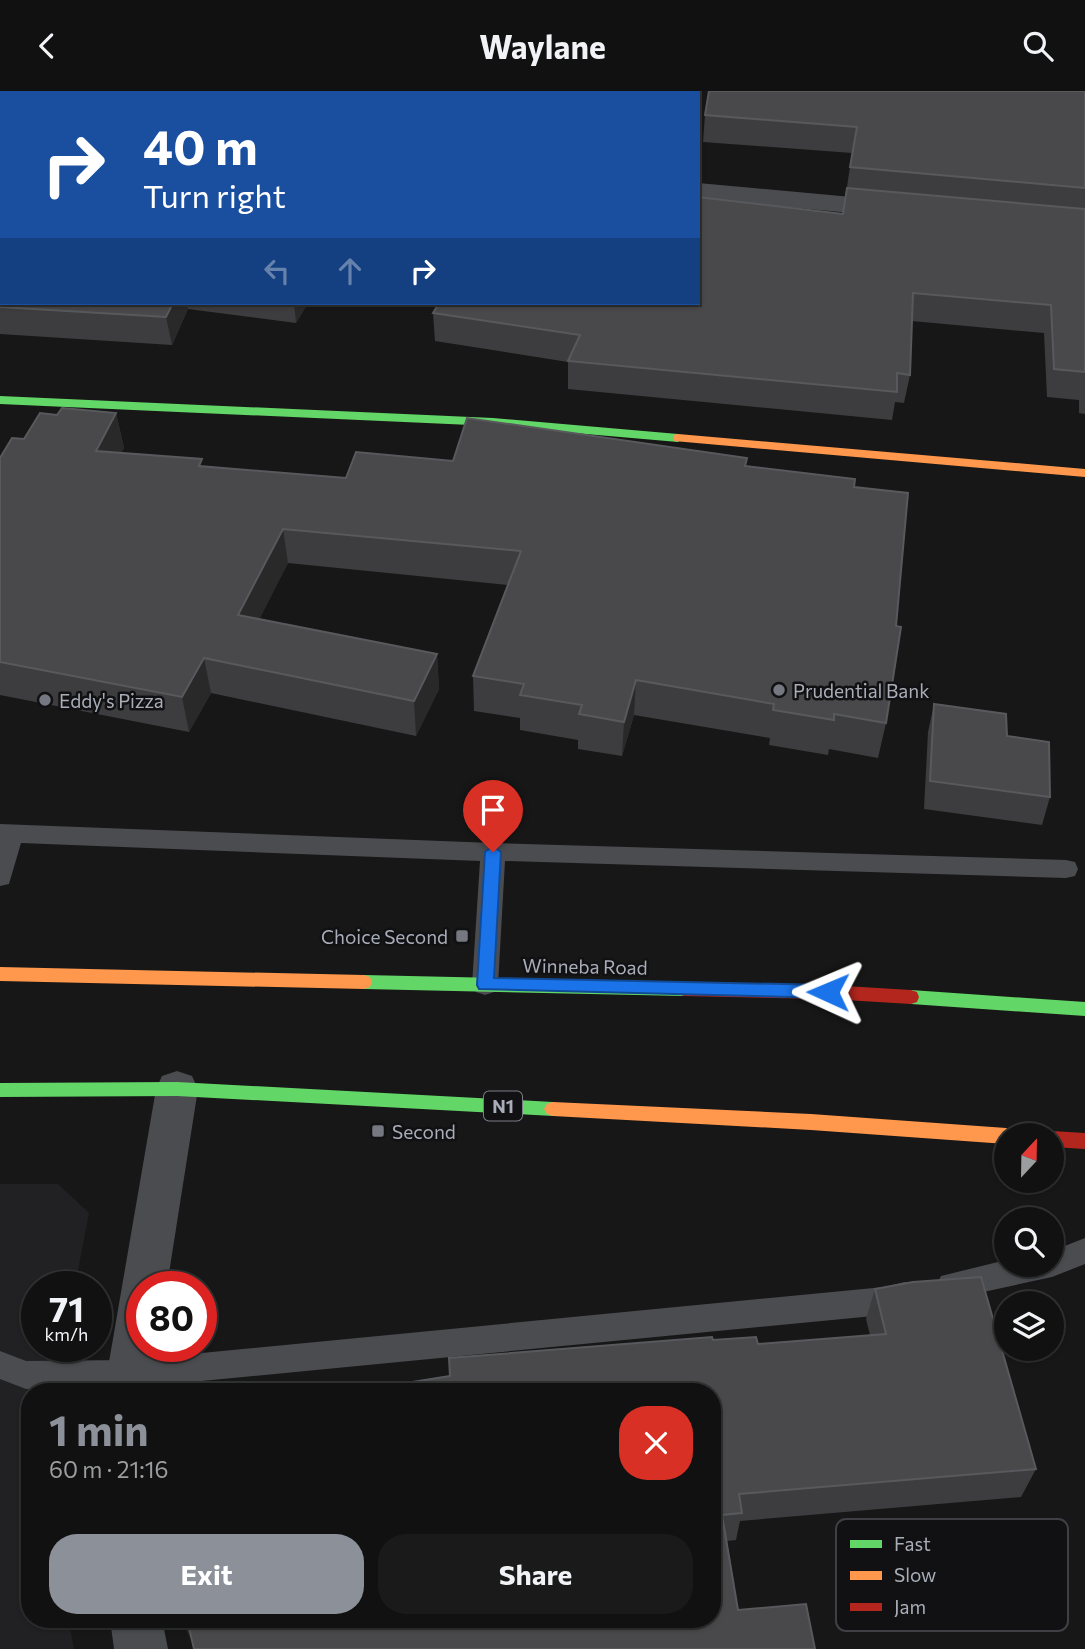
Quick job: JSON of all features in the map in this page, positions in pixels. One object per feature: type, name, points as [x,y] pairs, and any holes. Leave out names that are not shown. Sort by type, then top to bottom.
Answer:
[{"type":"main road","points":[[0,400],[50,400],[493,422],[1085,474]]},
{"type":"main road","name":"Winneba Road","points":[[0,974],[828,992],[1085,1009]]},
{"type":"main road","name":"N1","points":[[0,1090],[177,1089],[811,1122],[994,1135]]},
{"type":"main road","points":[[1064,1140],[1085,1142]]},
{"type":"street","points":[[700,191],[919,211]]},
{"type":"street","points":[[147,1271],[177,1089]]},
{"type":"street","points":[[129,1383],[132,1362]]},
{"type":"street","points":[[138,1628],[141,1649]]},
{"type":"lane","points":[[0,877],[5,833],[493,852],[1066,869]]},
{"type":"lane","points":[[485,985],[493,852]]},
{"type":"lane","points":[[1064,1261],[1085,1251]]},
{"type":"lane","points":[[0,1365],[26,1375],[129,1383],[884,1301],[994,1277]]},
{"type":"shaded area","points":[[0,1184],[58,1184],[89,1213],[78,1271],[21,1271],[21,1362],[61,1362],[57,1383],[21,1383],[21,1628],[70,1628],[74,1649],[0,1649]]},
{"type":"building","points":[[709,91],[1085,91],[1085,188],[850,167],[857,127],[705,115]]},
{"type":"building","points":[[847,188],[1085,209],[1085,372],[1054,369],[1051,305],[913,293],[910,375],[897,373],[897,392],[568,361],[580,335],[433,313],[438,305],[700,305],[700,197],[843,214]]},
{"type":"building","points":[[0,305],[172,305],[166,317]]},
{"type":"building","points":[[62,408],[116,413],[96,451],[202,459],[199,466],[346,478],[356,452],[453,461],[467,418],[747,458],[745,466],[855,479],[854,487],[908,493],[896,626],[901,627],[886,723],[834,714],[834,720],[773,710],[774,704],[636,680],[624,722],[579,714],[582,705],[520,695],[524,684],[473,676],[521,551],[283,529],[238,615],[437,654],[414,701],[204,658],[182,697],[0,662],[0,458],[12,438],[24,439],[40,413],[57,415]]},
{"type":"building","points":[[934,704],[1006,714],[1007,736],[1049,742],[1050,797],[930,781]]},
{"type":"building","points":[[981,1277],[994,1322],[994,1361],[1005,1361],[1036,1469],[739,1494],[742,1513],[722,1515],[738,1610],[806,1604],[815,1649],[194,1649],[189,1628],[721,1628],[721,1383],[406,1383],[450,1376],[449,1358],[712,1337],[713,1340],[756,1337],[758,1344],[886,1334],[875,1289],[913,1282]]},
{"type":"traffic: fast","points":[[0,400],[493,422],[678,438]]},
{"type":"traffic: fast","points":[[364,982],[684,989]]},
{"type":"traffic: fast","points":[[911,997],[1085,1009]]},
{"type":"traffic: fast","points":[[0,1090],[177,1089],[553,1109]]},
{"type":"traffic: slow","points":[[678,438],[1085,473]]},
{"type":"traffic: slow","points":[[0,974],[364,982]]},
{"type":"traffic: slow","points":[[553,1109],[811,1122],[994,1135]]},
{"type":"traffic: jam","points":[[684,989],[911,997]]},
{"type":"traffic: jam","points":[[1064,1140],[1085,1141]]},
{"type":"place","name":"Prudential Bank","points":[[779,690]]},
{"type":"place","name":"Eddy's Pizza","points":[[45,700]]},
{"type":"place","name":"Choice Second","points":[[462,936]]},
{"type":"place","name":"Second","points":[[378,1131]]},
{"type":"route","points":[[493,852],[485,985],[828,992]]}]
